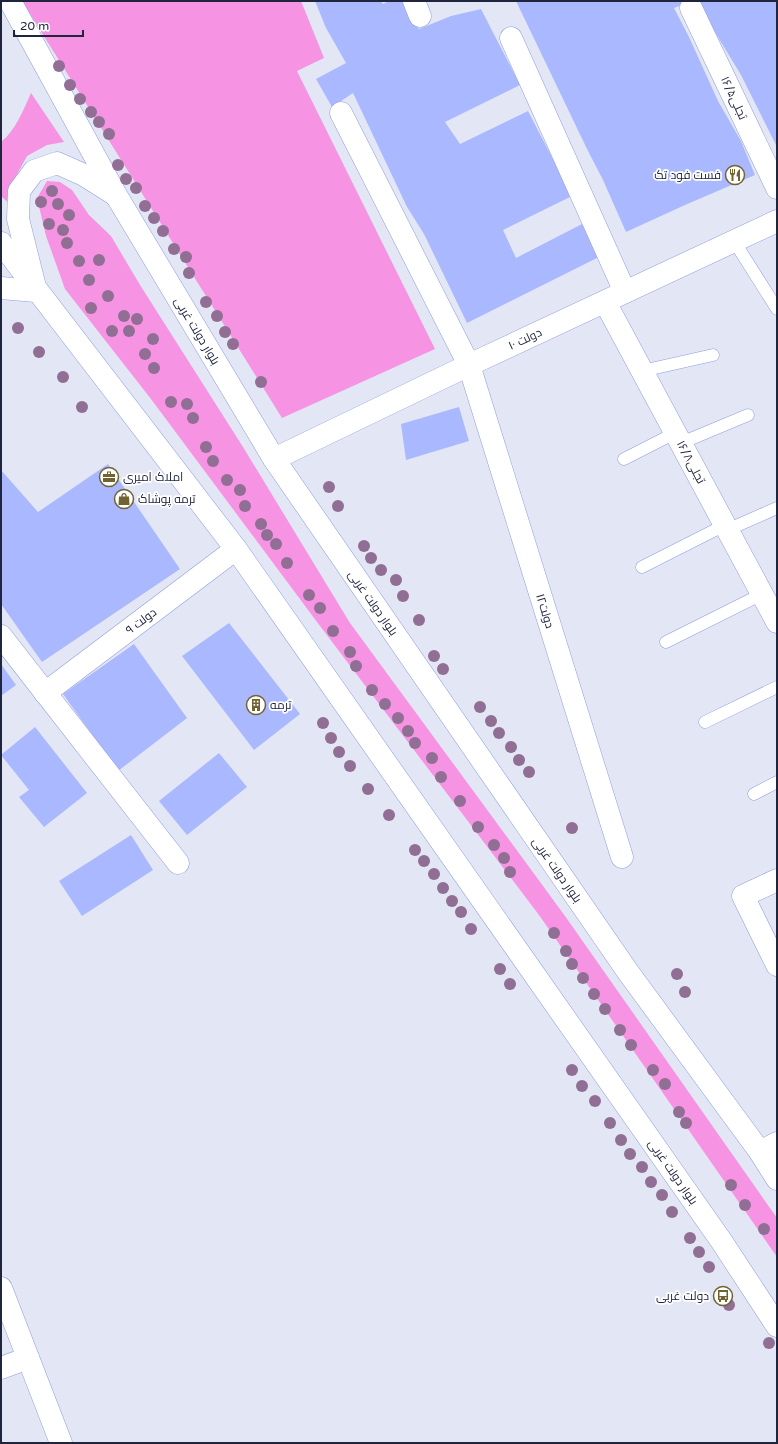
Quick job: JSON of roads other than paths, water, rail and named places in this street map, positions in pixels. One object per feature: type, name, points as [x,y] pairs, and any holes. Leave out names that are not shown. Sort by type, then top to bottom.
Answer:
[{"type":"street","name":"بلوار دولت غربی","points":[[10,1],[116,195],[274,459],[628,972],[769,1148],[777,1179]]},
{"type":"street","name":"تجلی۱۶/۵","points":[[692,8],[777,188]]},
{"type":"street","points":[[511,38],[625,292]]},
{"type":"street","name":"۱۲دولت","points":[[341,113],[469,365],[622,857]]},
{"type":"street","points":[[1,288],[36,291],[18,219],[19,191],[34,171],[57,163],[84,175],[116,195]]},
{"type":"street","name":"۱۰ دولت","points":[[274,459],[469,365],[777,221]]},
{"type":"street","name":"بلوار دولت غربی","points":[[1,243],[36,291],[236,549],[718,1236],[777,1326]]},
{"type":"street","name":"تجلی۱۶/۸","points":[[605,302],[726,528],[768,597],[777,622]]},
{"type":"street","name":"۹ دولت","points":[[45,692],[236,549]]},
{"type":"street","points":[[1,636],[178,864]]},
{"type":"street","points":[[777,880],[743,896],[777,965]]},
{"type":"street","points":[[1,1288],[61,1443]]},
{"type":"street","points":[[1,1368],[28,1358]]},
{"type":"lane","points":[[734,241],[777,309]]},
{"type":"lane","points":[[642,371],[713,355]]},
{"type":"lane","points":[[624,459],[678,438],[748,415]]},
{"type":"lane","points":[[642,567],[726,528],[777,508]]},
{"type":"lane","points":[[666,642],[768,597]]},
{"type":"lane","points":[[705,722],[777,686]]},
{"type":"lane","points":[[754,794],[777,782]]},
{"type":"place","name":"فست فود تک","points":[[735,175]]},
{"type":"place","name":"املاک امیری","points":[[109,477]]},
{"type":"place","name":"ترمه پوشاک","points":[[124,499]]},
{"type":"place","name":"ترمه","points":[[256,705]]},
{"type":"place","name":"دولت غربی","points":[[723,1296]]}]
